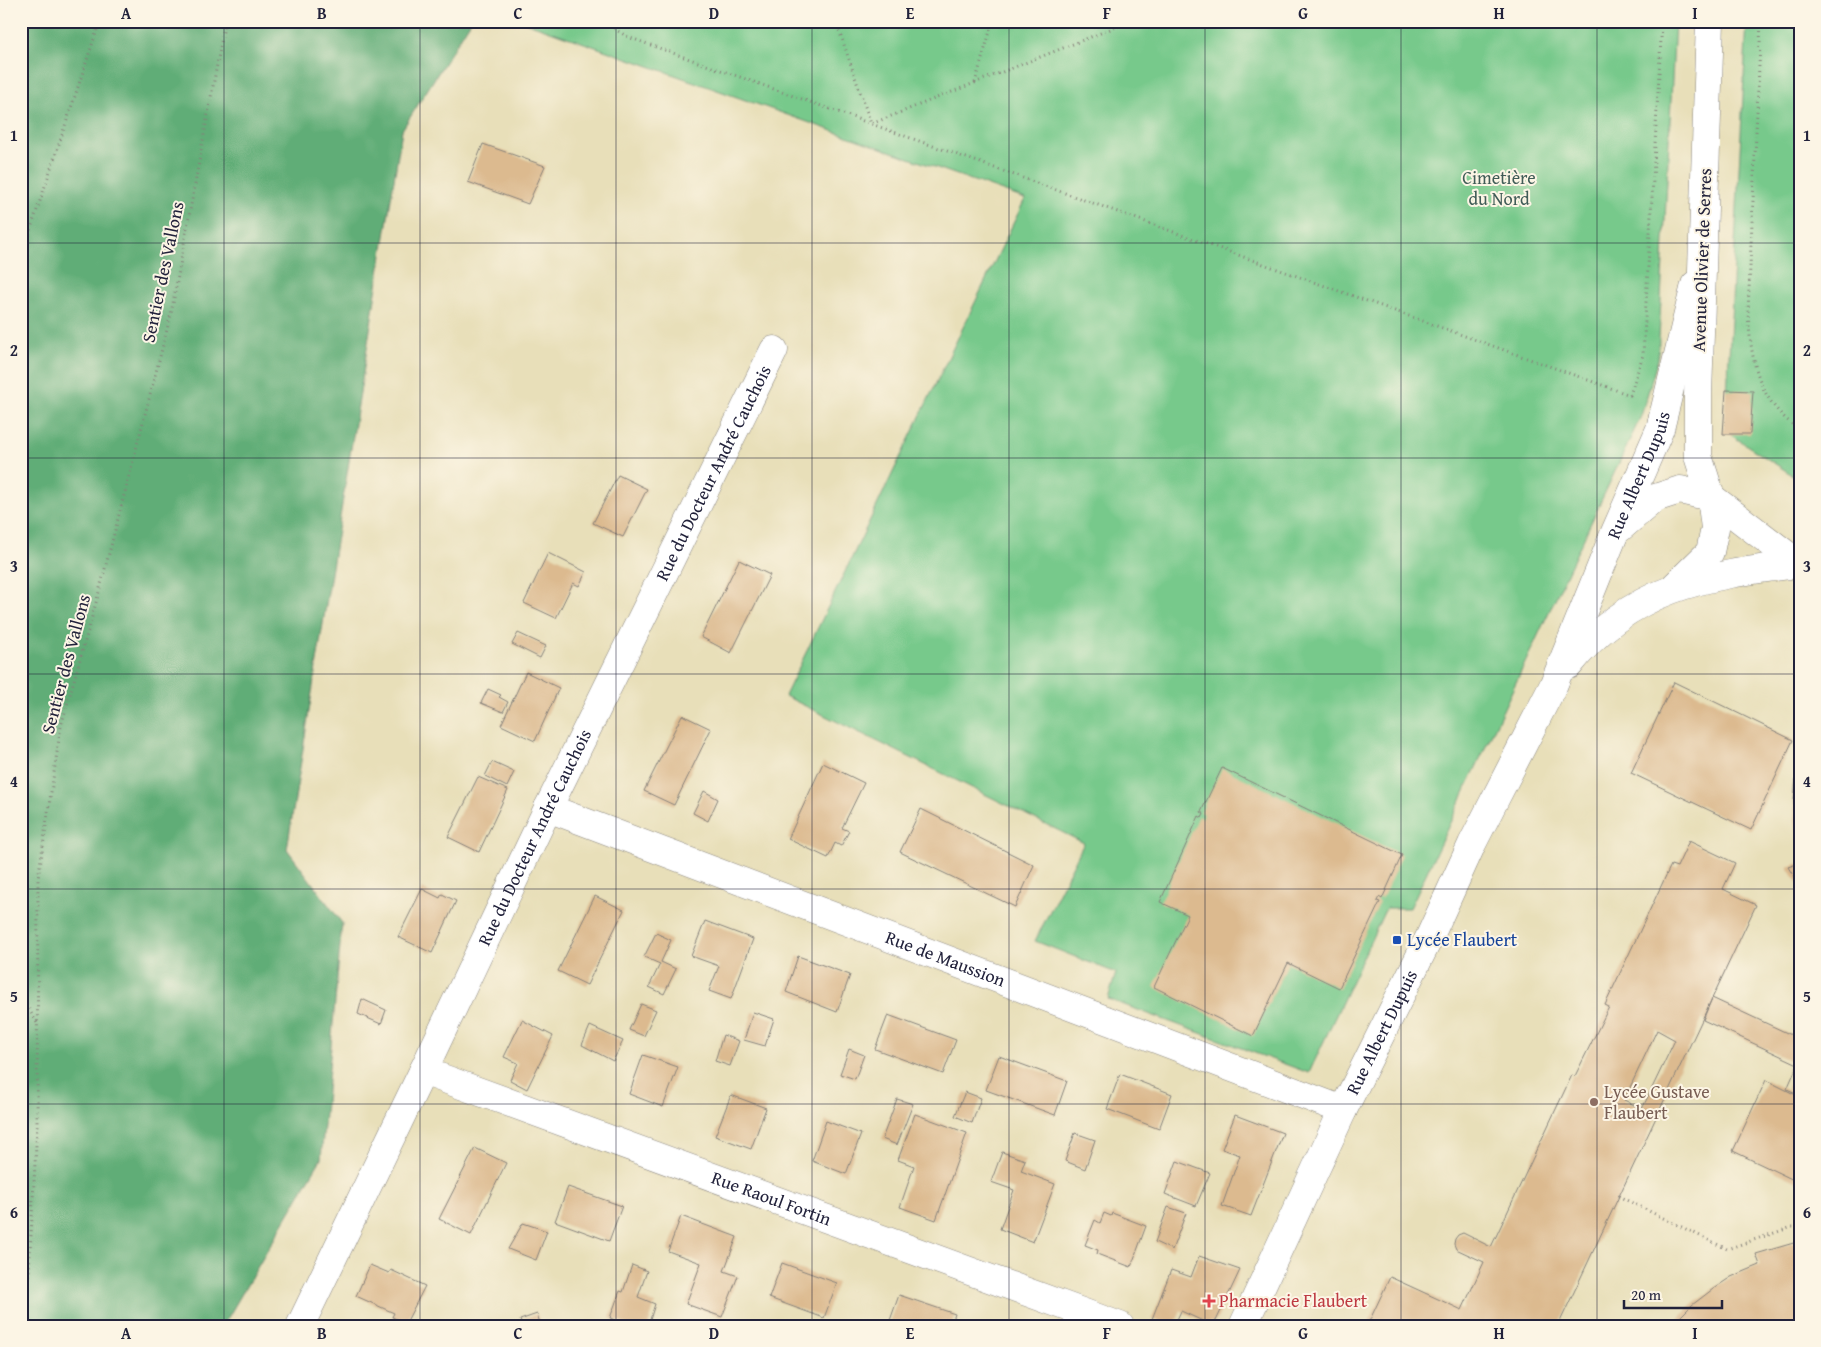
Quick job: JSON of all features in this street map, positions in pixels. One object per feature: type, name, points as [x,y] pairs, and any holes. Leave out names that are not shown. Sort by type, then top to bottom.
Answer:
[{"type":"street","name":"Avenue Olivier de Serres","points":[[1710,21],[1698,395],[1698,456],[1711,497]]},
{"type":"street","name":"Rue Albert Dupuis","points":[[1243,1326],[1343,1110],[1430,936],[1472,844],[1553,686],[1615,532],[1660,429],[1702,256]]},
{"type":"street","name":"Rue du Docteur André Cauchois","points":[[300,1326],[548,808],[774,350]]},
{"type":"street","points":[[1615,532],[1655,498],[1680,490],[1711,497],[1798,565]]},
{"type":"street","name":"Rue Albert Dupuis","points":[[1672,588],[1710,552],[1715,528],[1711,497]]},
{"type":"street","name":"Rue Albert Dupuis","points":[[1553,686],[1584,646],[1617,617],[1672,588],[1712,577],[1798,565]]},
{"type":"street","name":"Rue de Maussion","points":[[548,808],[1343,1110]]},
{"type":"street","name":"Rue Raoul Fortin","points":[[423,1071],[1120,1326]]},
{"type":"path","points":[[21,279],[28,240],[100,21]]},
{"type":"path","name":"Sentier des Vallons","points":[[26,1326],[37,1127],[38,878],[61,726],[99,592],[171,314],[225,21]]},
{"type":"path","points":[[601,21],[628,36],[1630,395],[1643,356],[1662,21]]},
{"type":"path","points":[[836,21],[871,124]]},
{"type":"path","points":[[975,83],[994,21]]},
{"type":"path","points":[[871,124],[1132,21]]},
{"type":"path","points":[[1761,21],[1748,312],[1750,348],[1763,390],[1774,408],[1789,423],[1800,430]]},
{"type":"path","points":[[21,996],[38,1025]]},
{"type":"path","points":[[1618,1196],[1727,1249],[1792,1227],[1800,1227]]},
{"type":"green space","points":[[21,21],[471,21],[402,130],[287,849],[342,923],[321,1159],[223,1326],[21,1326]]},
{"type":"green space","name":"Cimetière du Nord","points":[[522,21],[1675,21],[1658,359],[1641,416],[1410,908],[1386,908],[1309,1073],[1108,999],[1116,973],[1035,941],[1084,843],[785,696],[1025,199]]},
{"type":"green space","points":[[1747,21],[1800,21],[1800,480],[1725,431]]},
{"type":"building","points":[[483,144],[545,166],[528,204],[468,182]]},
{"type":"building","points":[[1726,390],[1753,391],[1750,434],[1723,434]]},
{"type":"building","points":[[618,475],[647,489],[623,537],[593,523]]},
{"type":"building","points":[[548,553],[586,572],[579,586],[573,583],[556,618],[524,603]]},
{"type":"building","points":[[739,560],[770,575],[731,653],[701,637]]},
{"type":"building","points":[[518,633],[546,646],[540,658],[512,644]]},
{"type":"building","points":[[526,672],[559,688],[535,741],[501,725]]},
{"type":"building","points":[[1674,682],[1793,740],[1751,830],[1631,773]]},
{"type":"building","points":[[488,689],[501,695],[499,697],[508,702],[503,712],[481,703]]},
{"type":"building","points":[[682,715],[711,729],[674,805],[644,791]]},
{"type":"building","points":[[1800,761],[1800,845],[1799,845],[1794,799]]},
{"type":"building","points":[[492,762],[514,772],[507,787],[485,776]]},
{"type":"building","points":[[823,763],[864,783],[842,828],[849,831],[841,846],[835,843],[828,858],[788,839]]},
{"type":"building","points":[[1222,768],[1402,855],[1382,899],[1379,897],[1377,901],[1380,902],[1339,988],[1288,963],[1253,1036],[1154,987],[1188,915],[1160,902],[1199,816],[1202,818],[1204,814],[1201,812]]},
{"type":"building","points":[[478,777],[508,790],[479,852],[448,837]]},
{"type":"building","points":[[704,791],[718,799],[708,821],[693,813]]},
{"type":"building","points":[[921,809],[1034,865],[1015,907],[900,852]]},
{"type":"building","points":[[1689,841],[1735,863],[1723,889],[1756,905],[1558,1326],[1367,1326],[1390,1277],[1462,1310],[1484,1262],[1456,1249],[1455,1239],[1463,1233],[1491,1247],[1572,1075],[1575,1076],[1609,1007],[1605,1005],[1671,865],[1677,867]],"holes":[[[1657,1030],[1675,1040],[1642,1109],[1624,1100]]]},
{"type":"building","points":[[1800,863],[1800,887],[1788,867]]},
{"type":"building","points":[[422,889],[440,898],[442,894],[456,901],[432,953],[398,937]]},
{"type":"building","points":[[595,896],[624,910],[587,985],[558,971]]},
{"type":"building","points":[[705,921],[753,939],[731,999],[709,991],[719,966],[691,956]]},
{"type":"building","points":[[656,933],[671,940],[661,962],[676,969],[664,994],[649,987],[660,964],[644,957]]},
{"type":"building","points":[[798,956],[850,975],[837,1012],[786,992]]},
{"type":"building","points":[[1712,998],[1800,1039],[1800,1095],[1787,1089],[1798,1064],[1703,1020]]},
{"type":"building","points":[[362,999],[386,1010],[381,1024],[358,1014]]},
{"type":"building","points":[[641,1004],[656,1010],[644,1036],[629,1030]]},
{"type":"building","points":[[753,1012],[774,1019],[765,1046],[744,1040]]},
{"type":"building","points":[[888,1015],[956,1040],[943,1074],[875,1049]]},
{"type":"building","points":[[522,1020],[553,1036],[527,1089],[510,1080],[518,1063],[504,1057]]},
{"type":"building","points":[[590,1026],[623,1041],[613,1061],[582,1045]]},
{"type":"building","points":[[723,1035],[739,1041],[730,1066],[715,1061]]},
{"type":"building","points":[[849,1049],[864,1055],[855,1079],[840,1074]]},
{"type":"building","points":[[643,1055],[678,1067],[663,1107],[629,1094]]},
{"type":"building","points":[[999,1056],[1067,1081],[1055,1115],[986,1090]]},
{"type":"building","points":[[1120,1074],[1172,1094],[1159,1129],[1107,1109]]},
{"type":"building","points":[[1766,1080],[1800,1097],[1800,1183],[1733,1151]]},
{"type":"building","points":[[965,1092],[981,1098],[972,1123],[955,1116]]},
{"type":"building","points":[[731,1095],[766,1108],[751,1149],[715,1136]]},
{"type":"building","points":[[897,1099],[913,1104],[897,1145],[882,1139]]},
{"type":"building","points":[[915,1114],[967,1133],[936,1220],[900,1207],[914,1166],[898,1160]]},
{"type":"building","points":[[1235,1115],[1283,1133],[1251,1216],[1222,1206],[1240,1155],[1222,1149]]},
{"type":"building","points":[[826,1121],[861,1134],[846,1174],[812,1161]]},
{"type":"building","points":[[1075,1133],[1095,1140],[1085,1169],[1065,1161]]},
{"type":"building","points":[[475,1148],[506,1163],[471,1235],[439,1219]]},
{"type":"building","points":[[1002,1152],[1025,1160],[1021,1171],[1055,1184],[1033,1242],[1000,1229],[1014,1190],[991,1182]]},
{"type":"building","points":[[1177,1161],[1210,1173],[1196,1206],[1165,1194]]},
{"type":"building","points":[[568,1187],[622,1206],[609,1241],[555,1221]]},
{"type":"building","points":[[1168,1207],[1186,1213],[1172,1250],[1155,1242]]},
{"type":"building","points":[[1104,1213],[1111,1216],[1112,1213],[1146,1226],[1131,1267],[1097,1254],[1098,1250],[1085,1245],[1095,1220],[1100,1223]]},
{"type":"building","points":[[681,1216],[737,1237],[724,1271],[738,1276],[722,1317],[686,1304],[701,1263],[668,1251]]},
{"type":"building","points":[[523,1223],[547,1231],[536,1260],[508,1249]]},
{"type":"building","points":[[1797,1242],[1800,1253],[1800,1326],[1671,1326],[1692,1305],[1713,1289],[1731,1277],[1760,1265],[1756,1254]]},
{"type":"building","points":[[1199,1256],[1240,1270],[1216,1321],[1207,1323],[1181,1311],[1174,1326],[1152,1319],[1171,1270],[1191,1277]]},
{"type":"building","points":[[782,1263],[837,1283],[824,1318],[769,1298]]},
{"type":"building","points":[[370,1265],[389,1273],[391,1270],[425,1286],[406,1323],[392,1317],[394,1313],[356,1296]]},
{"type":"building","points":[[632,1265],[647,1271],[638,1297],[655,1304],[648,1326],[630,1326],[610,1318],[620,1291],[623,1292]]},
{"type":"building","points":[[899,1295],[955,1314],[951,1326],[888,1326]]},
{"type":"building","points":[[537,1314],[541,1326],[522,1326],[520,1320]]},
{"type":"place","name":"Lycée Flaubert","points":[[1397,940]]},
{"type":"place","name":"Lycée Gustave Flaubert","points":[[1594,1102]]},
{"type":"place","name":"Pharmacie Flaubert","points":[[1209,1301]]}]
